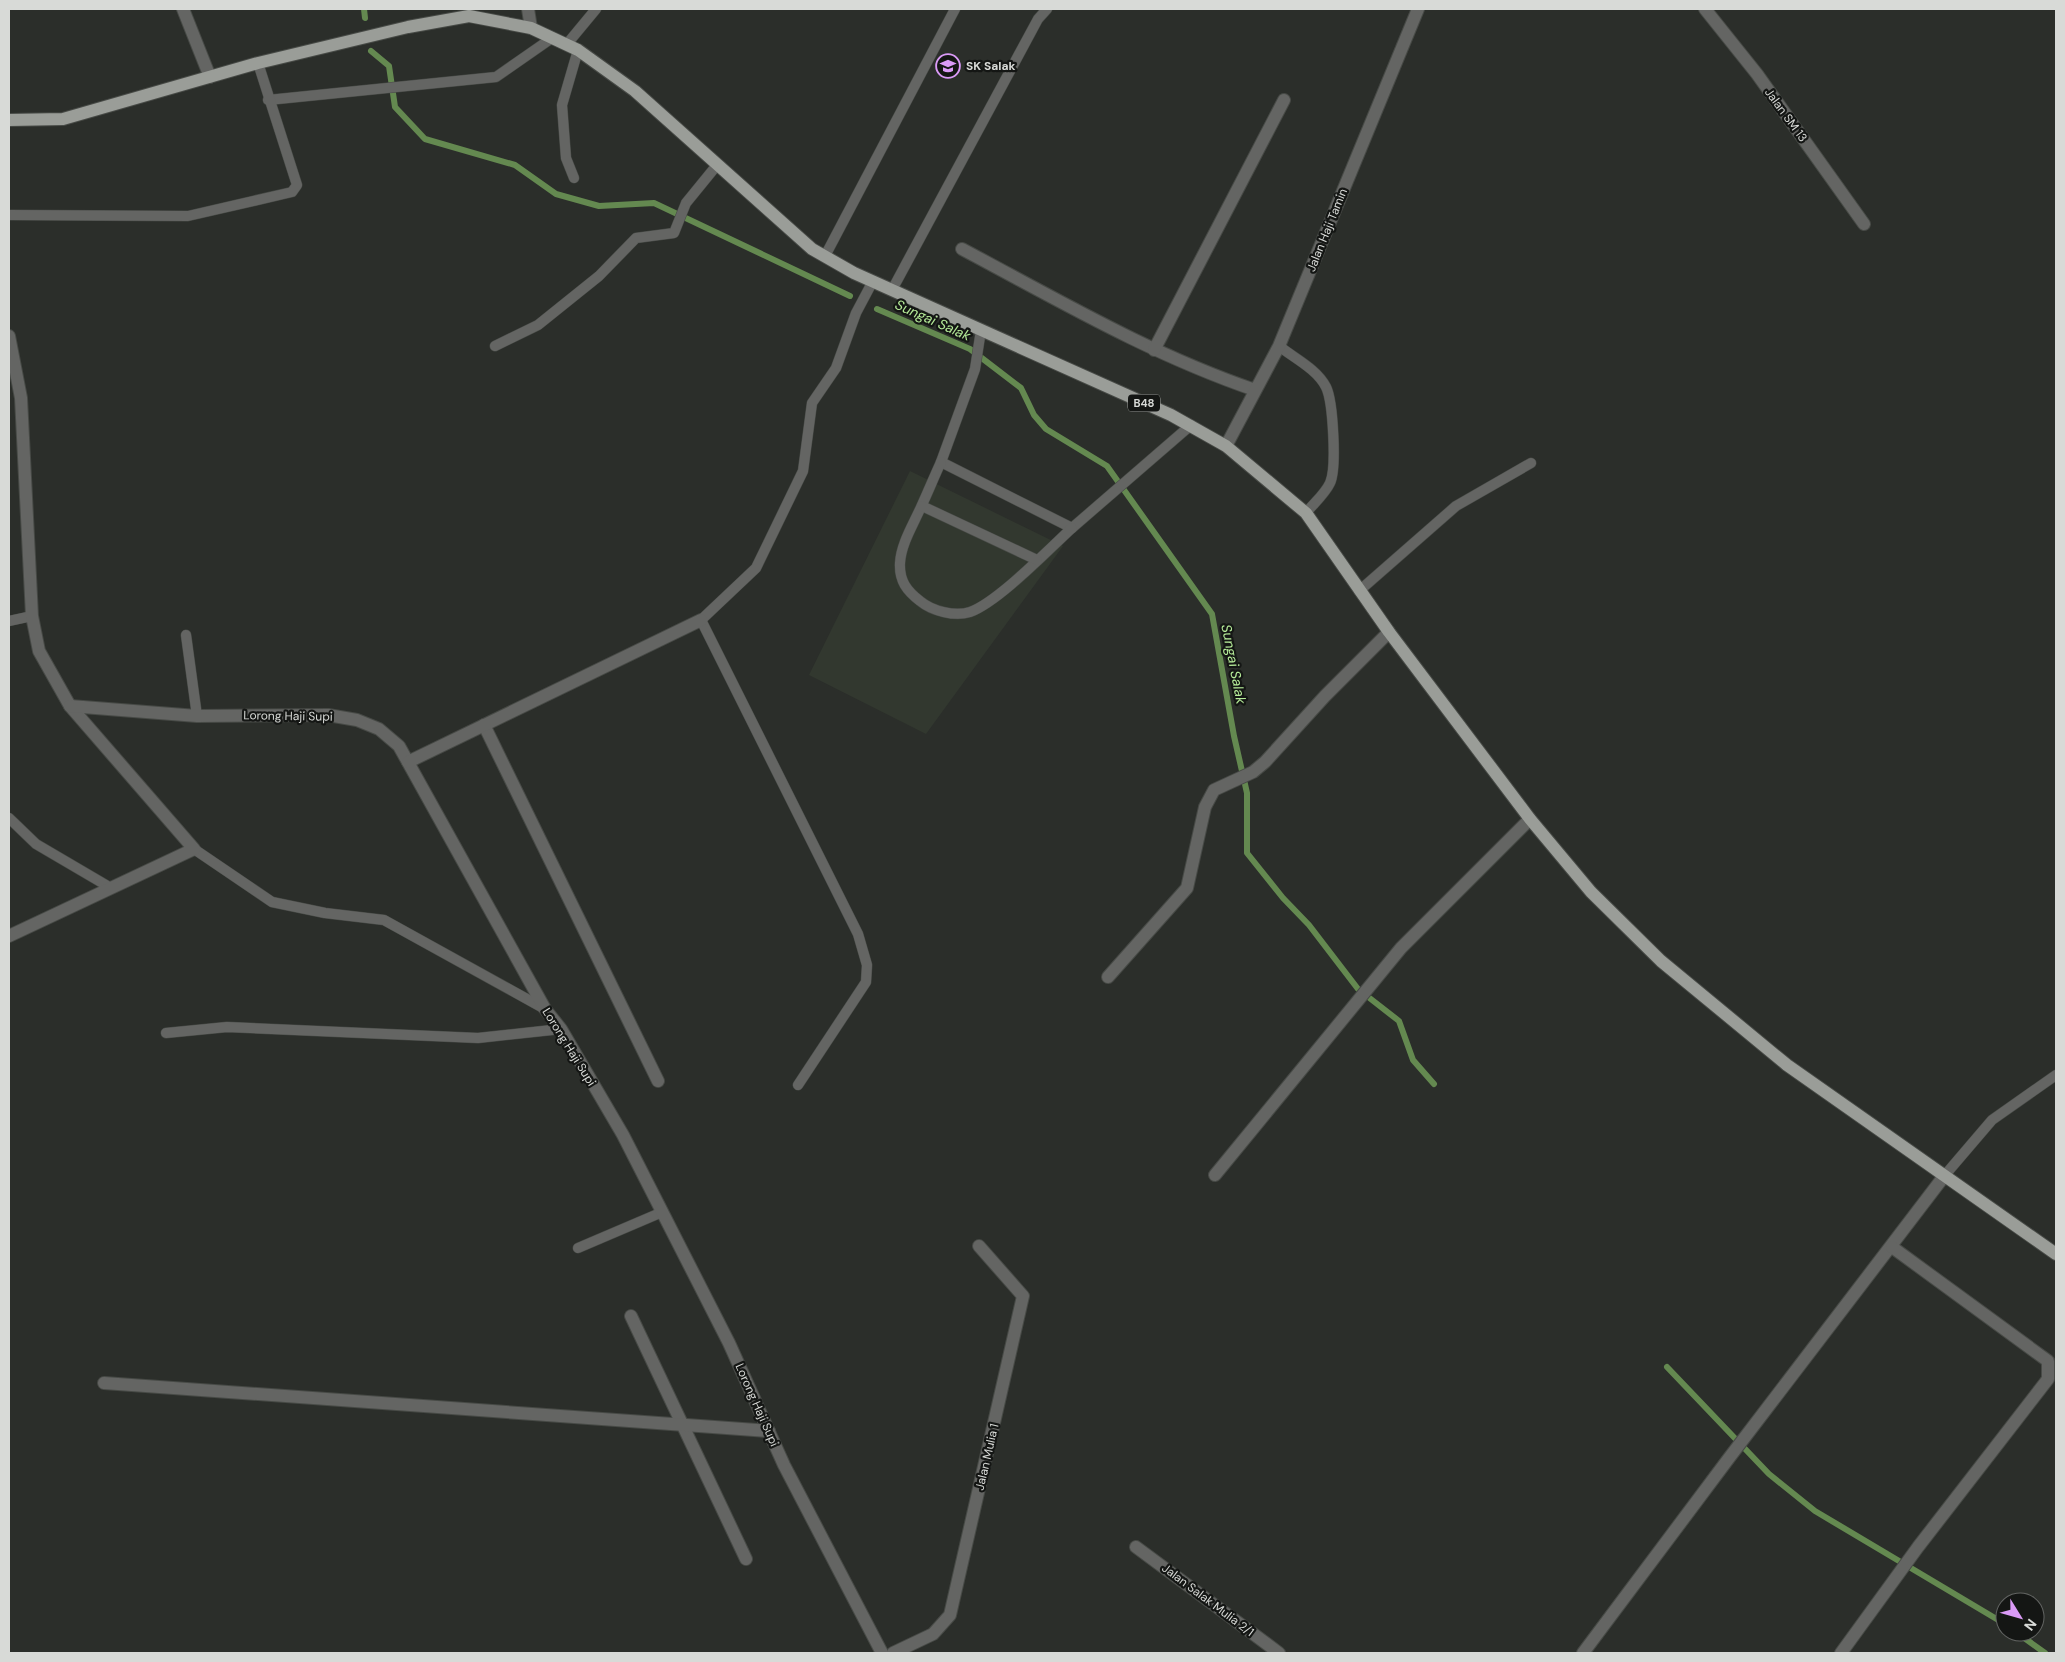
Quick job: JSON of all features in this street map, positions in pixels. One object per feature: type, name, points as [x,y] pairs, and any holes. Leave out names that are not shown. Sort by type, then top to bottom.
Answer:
[{"type":"main road","name":"B48","points":[[9,120],[63,118],[258,63],[408,26],[469,16],[531,28],[573,47],[635,91],[812,248],[825,256],[980,335],[1191,426],[1226,446],[1306,513],[1389,632],[1530,819],[1591,892],[1662,961],[1787,1065],[2056,1254]]},
{"type":"street","points":[[183,9],[210,77]]},
{"type":"street","points":[[528,9],[531,28]]},
{"type":"street","name":"Jalan Haji Tamin","points":[[1226,446],[1279,346],[1418,9]]},
{"type":"street","name":"Jalan SM 13","points":[[1705,9],[1757,74],[1864,224]]},
{"type":"street","points":[[1154,350],[1284,100]]},
{"type":"street","points":[[962,248],[1154,350],[1202,372],[1255,390]]},
{"type":"street","points":[[9,336],[21,398],[32,616],[39,651],[70,706],[194,849],[9,936]]},
{"type":"street","points":[[408,762],[701,620]]},
{"type":"street","points":[[1108,977],[1187,888],[1204,807],[1214,790],[1233,783],[1253,772],[1389,632]]},
{"type":"street","name":"Lorong Haji Supi","points":[[70,706],[197,716],[328,715],[357,720],[379,729],[399,746],[545,1009],[560,1029],[623,1135],[660,1213],[729,1343],[784,1465],[882,1653]]},
{"type":"street","points":[[484,725],[658,1081]]},
{"type":"street","points":[[1215,1175],[1401,948],[1530,819]]},
{"type":"street","points":[[1584,1653],[1729,1458],[1946,1175]]},
{"type":"street","name":"Jalan Mulia 1","points":[[893,1653],[933,1634],[950,1615],[1023,1296],[979,1246]]},
{"type":"street","points":[[1840,1653],[1918,1546],[2048,1379],[2048,1361],[1892,1247]]},
{"type":"street","points":[[631,1316],[746,1559]]},
{"type":"street","points":[[104,1383],[769,1431]]},
{"type":"street","name":"Jalan Salak Mulia 2/1","points":[[1136,1547],[1279,1653]]},
{"type":"lane","points":[[574,178],[566,158],[562,105],[573,47],[596,9]]},
{"type":"lane","points":[[825,256],[955,9]]},
{"type":"lane","points":[[892,290],[1038,19],[1047,9]]},
{"type":"lane","points":[[268,100],[496,77],[552,38]]},
{"type":"lane","points":[[9,215],[188,216],[292,192],[297,185],[268,100],[258,63]]},
{"type":"lane","points":[[495,346],[538,325],[599,276],[636,238],[674,234],[686,203],[717,164]]},
{"type":"lane","points":[[798,1085],[866,982],[867,964],[858,934],[701,620],[756,568],[803,470],[812,403],[836,368],[856,314],[873,281]]},
{"type":"lane","points":[[980,335],[974,370],[940,462],[903,546],[900,563],[901,580],[909,593],[923,604],[940,611],[959,614],[971,612],[996,596],[1191,426]]},
{"type":"lane","points":[[1279,346],[1318,376],[1326,388],[1330,406],[1335,469],[1330,484],[1306,513]]},
{"type":"lane","points":[[940,462],[1072,528]]},
{"type":"lane","points":[[1359,591],[1456,506],[1531,463]]},
{"type":"lane","points":[[922,506],[1037,560]]},
{"type":"lane","points":[[9,621],[32,616]]},
{"type":"lane","points":[[186,635],[197,716]]},
{"type":"lane","points":[[9,818],[36,844],[111,888]]},
{"type":"lane","points":[[194,849],[272,902],[325,913],[384,920],[545,1009]]},
{"type":"lane","points":[[166,1033],[227,1027],[478,1038],[560,1029]]},
{"type":"lane","points":[[1946,1175],[1992,1120],[2056,1075]]},
{"type":"lane","points":[[578,1248],[660,1213]]},
{"type":"shaded area","points":[[910,471],[1063,546],[926,734],[809,675]]},
{"type":"waterway","name":"Sungai Salak","points":[[364,9],[365,18]]},
{"type":"waterway","name":"Sungai Salak","points":[[371,51],[389,66],[395,107],[425,139],[515,165],[556,194],[599,206],[654,203],[850,296]]},
{"type":"waterway","name":"Sungai Salak","points":[[877,309],[970,349],[1021,388],[1034,415],[1046,429],[1107,466],[1212,614],[1234,736],[1247,793],[1247,853],[1283,898],[1309,925],[1358,989],[1399,1021],[1413,1060],[1434,1084]]},
{"type":"waterway","points":[[1667,1367],[1769,1474],[1815,1511],[1995,1618]]},
{"type":"waterway","points":[[2030,1642],[2045,1653]]},
{"type":"place","name":"SK Salak","points":[[948,66]]}]
